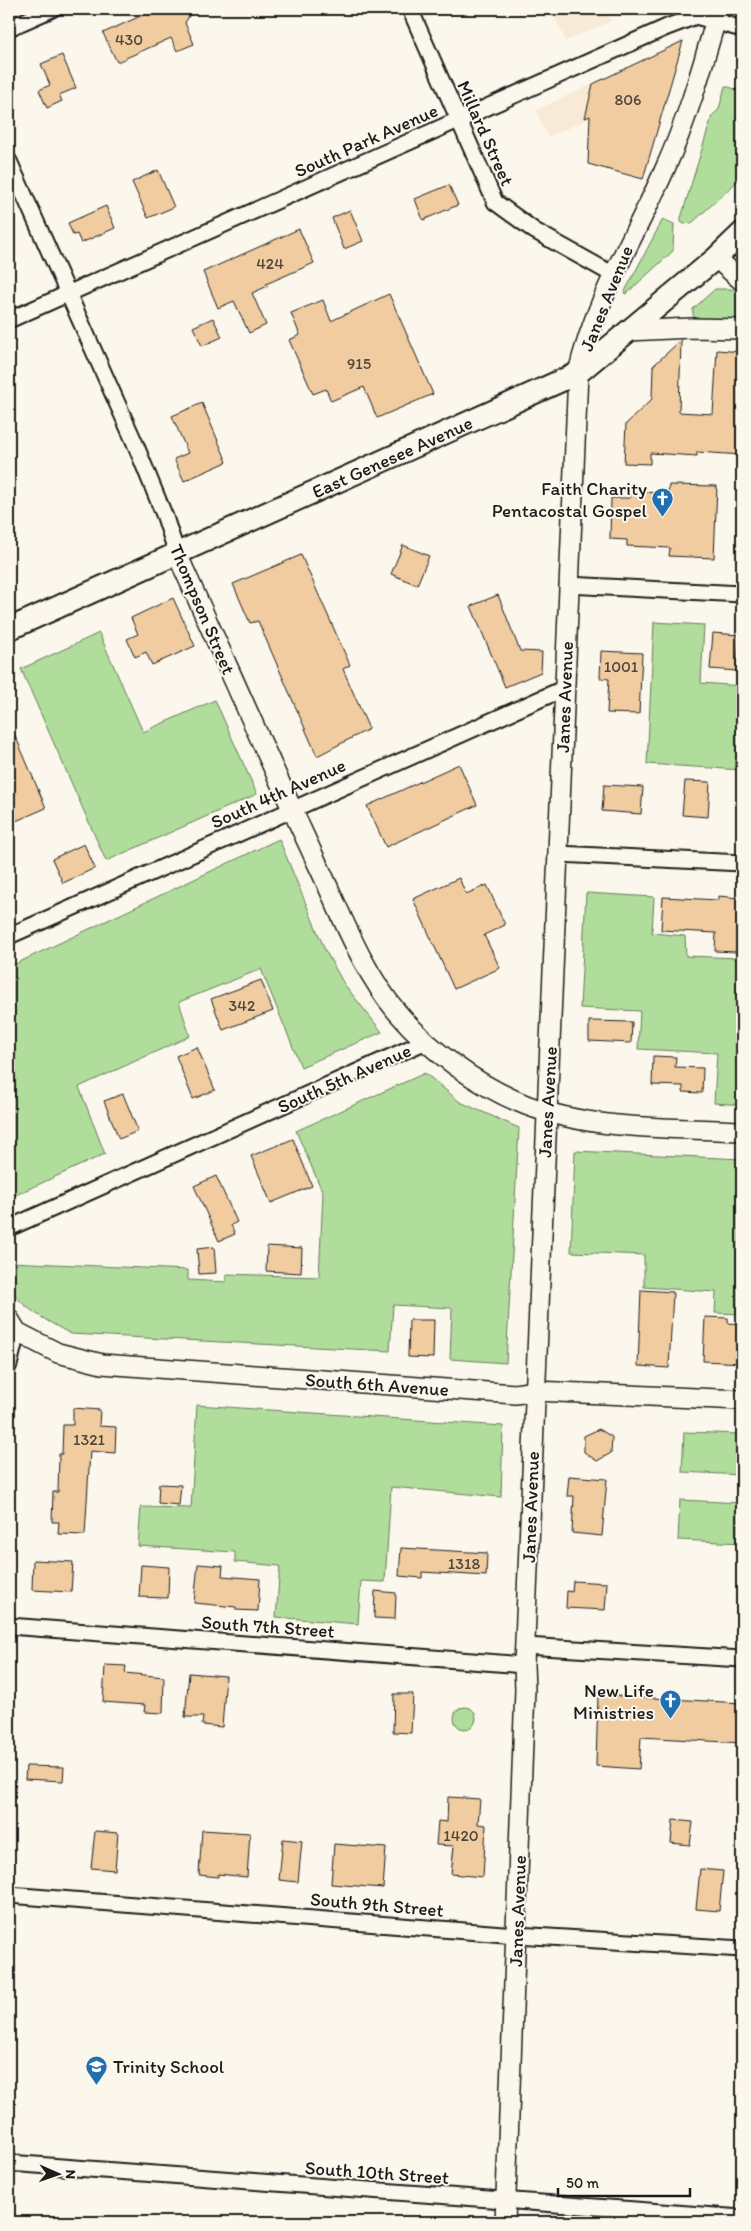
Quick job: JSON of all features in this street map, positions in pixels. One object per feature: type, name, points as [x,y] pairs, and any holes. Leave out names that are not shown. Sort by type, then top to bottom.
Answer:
[{"type":"main road","name":"East Genesee Avenue","points":[[9,629],[578,373],[716,258],[742,233]]},
{"type":"street","points":[[9,28],[52,9]]},
{"type":"street","name":"Millard Street","points":[[410,9],[495,202],[535,230],[612,274]]},
{"type":"street","name":"South Park Avenue","points":[[9,320],[667,26],[696,16],[717,15],[742,29]]},
{"type":"street","name":"Janes Avenue","points":[[505,2222],[525,1689],[524,1665],[578,373],[592,324],[612,274],[672,153],[695,90],[717,15]]},
{"type":"street","name":"Thompson Street","points":[[9,161],[138,449],[165,516],[177,554],[292,808],[373,980],[396,1012],[424,1042]]},
{"type":"street","points":[[716,258],[742,281]]},
{"type":"street","points":[[628,331],[691,328],[742,330]]},
{"type":"street","points":[[568,585],[742,594]]},
{"type":"street","name":"South 4th Avenue","points":[[9,936],[564,688]]},
{"type":"street","points":[[558,854],[742,863]]},
{"type":"street","name":"South 5th Avenue","points":[[9,1228],[424,1042],[471,1075],[503,1094],[526,1105],[546,1111],[596,1122],[742,1131]]},
{"type":"street","points":[[9,1364],[13,1326]]},
{"type":"street","name":"South 6th Avenue","points":[[13,1326],[58,1353],[102,1364],[515,1394],[535,1391],[742,1400]]},
{"type":"street","name":"South 7th Street","points":[[9,1626],[524,1665]]},
{"type":"street","points":[[525,1646],[742,1659]]},
{"type":"street","name":"South 9th Street","points":[[9,1895],[516,1935],[742,1950]]},
{"type":"street","name":"South 10th Street","points":[[9,2163],[742,2218]]},
{"type":"shaded area","points":[[551,9],[605,9],[611,21],[566,41]]},
{"type":"shaded area","points":[[593,84],[586,114],[590,118],[548,137],[536,110]]},
{"type":"green space","points":[[725,86],[742,91],[742,177],[692,223],[684,224],[681,222],[681,218],[712,116],[719,109]]},
{"type":"green space","points":[[663,219],[674,224],[673,251],[626,294],[624,293]]},
{"type":"green space","points":[[715,289],[732,289],[742,296],[742,323],[695,319],[693,309]]},
{"type":"green space","points":[[654,622],[704,625],[701,683],[742,686],[742,770],[647,764]]},
{"type":"green space","points":[[99,633],[143,732],[215,700],[257,794],[106,861],[21,669]]},
{"type":"green space","points":[[279,839],[325,950],[344,984],[382,1032],[301,1067],[261,969],[179,1002],[190,1036],[79,1087],[105,1154],[9,1198],[9,967]]},
{"type":"green space","points":[[586,893],[654,897],[652,933],[685,936],[686,956],[740,958],[742,932],[742,1105],[714,1103],[717,1053],[638,1049],[640,1011],[580,1008]]},
{"type":"green space","points":[[425,1073],[460,1102],[519,1128],[506,1363],[450,1359],[452,1308],[393,1305],[390,1351],[71,1334],[34,1312],[16,1296],[10,1280],[9,1262],[188,1270],[188,1280],[226,1282],[226,1274],[319,1277],[323,1193],[296,1131]]},
{"type":"green space","points":[[575,1151],[742,1159],[742,1314],[715,1313],[716,1292],[644,1287],[644,1255],[571,1252]]},
{"type":"green space","points":[[197,1405],[503,1426],[501,1497],[391,1487],[385,1582],[361,1581],[358,1624],[276,1617],[280,1566],[235,1562],[235,1552],[138,1546],[141,1507],[191,1508]]},
{"type":"green space","points":[[684,1432],[742,1434],[742,1475],[682,1472]]},
{"type":"green space","points":[[680,1500],[742,1503],[742,1543],[678,1540]]},
{"type":"green space","points":[[465,1707],[473,1710],[476,1718],[473,1726],[465,1729],[457,1726],[454,1718],[457,1710]]},
{"type":"building","points":[[156,9],[174,9],[190,14],[185,23],[194,44],[177,51],[171,38],[117,62],[103,33]]},
{"type":"building","points":[[683,41],[643,179],[588,164],[590,116],[585,118],[593,84]]},
{"type":"building","points":[[62,55],[76,88],[59,95],[62,101],[47,108],[39,90],[50,85],[41,64]]},
{"type":"building","points":[[158,170],[174,207],[148,218],[132,182]]},
{"type":"building","points":[[449,185],[458,205],[423,220],[415,199]]},
{"type":"building","points":[[106,206],[115,228],[81,243],[77,234],[73,235],[68,223]]},
{"type":"building","points":[[350,210],[363,241],[344,249],[332,218]]},
{"type":"building","points":[[299,229],[314,263],[266,284],[268,286],[252,293],[266,325],[249,333],[234,301],[218,308],[203,272]]},
{"type":"building","points":[[389,294],[433,394],[377,418],[364,387],[331,401],[326,389],[313,394],[289,340],[300,335],[291,313],[323,300],[331,321]]},
{"type":"building","points":[[213,318],[222,337],[202,346],[193,327]]},
{"type":"building","points":[[681,340],[679,412],[713,414],[717,350],[742,352],[742,455],[697,452],[697,456],[650,453],[650,464],[624,463],[626,424],[652,399],[653,366]]},
{"type":"building","points":[[202,403],[227,462],[184,481],[174,459],[188,453],[172,416]]},
{"type":"building","name":"Faith Charity Pentacostal Gospel","points":[[669,485],[717,486],[714,558],[669,556],[670,548],[627,546],[627,540],[610,539],[611,498],[630,498],[630,492],[668,493]]},
{"type":"building","points":[[403,545],[429,556],[417,585],[391,574]]},
{"type":"building","points":[[301,555],[350,665],[343,669],[369,729],[317,756],[258,621],[250,623],[233,584]]},
{"type":"building","points":[[498,595],[520,651],[542,652],[541,672],[505,687],[471,606]]},
{"type":"building","points":[[173,598],[195,646],[152,665],[146,652],[135,657],[127,639],[138,634],[131,618]]},
{"type":"building","points":[[713,633],[739,635],[737,671],[710,669]]},
{"type":"building","points":[[601,651],[642,653],[639,714],[607,713],[609,679],[600,678]]},
{"type":"building","points":[[9,721],[46,808],[9,824]]},
{"type":"building","points":[[459,764],[477,805],[386,847],[367,806]]},
{"type":"building","points":[[685,781],[710,782],[708,817],[682,815]]},
{"type":"building","points":[[604,785],[643,787],[641,814],[602,811]]},
{"type":"building","points":[[84,844],[95,868],[63,883],[52,859]]},
{"type":"building","points":[[459,878],[466,894],[487,885],[505,925],[484,935],[500,968],[454,989],[413,899]]},
{"type":"building","points":[[718,896],[740,898],[736,952],[715,951],[716,933],[661,930],[663,897],[718,900]]},
{"type":"building","points":[[261,980],[273,1011],[223,1030],[211,999]]},
{"type":"building","points":[[589,1021],[632,1022],[631,1043],[589,1041]]},
{"type":"building","points":[[197,1047],[215,1090],[193,1099],[176,1056]]},
{"type":"building","points":[[653,1056],[676,1057],[675,1067],[703,1068],[702,1093],[683,1092],[683,1086],[652,1085]]},
{"type":"building","points":[[123,1094],[138,1131],[119,1139],[104,1101]]},
{"type":"building","points":[[293,1139],[312,1186],[271,1203],[251,1156]]},
{"type":"building","points":[[216,1176],[237,1222],[231,1225],[235,1234],[219,1241],[194,1186]]},
{"type":"building","points":[[267,1246],[302,1248],[301,1273],[266,1271]]},
{"type":"building","points":[[214,1247],[216,1273],[199,1274],[197,1249]]},
{"type":"building","points":[[641,1290],[673,1292],[669,1368],[638,1366]]},
{"type":"building","points":[[705,1317],[728,1318],[728,1323],[742,1324],[742,1363],[703,1361]]},
{"type":"building","points":[[409,1320],[434,1320],[433,1358],[408,1357]]},
{"type":"building","points":[[73,1408],[100,1410],[99,1426],[116,1427],[115,1453],[90,1451],[85,1535],[58,1534],[59,1522],[52,1522],[53,1492],[58,1492],[59,1454],[62,1454],[63,1425],[73,1425]]},
{"type":"building","points":[[599,1429],[612,1437],[611,1453],[597,1461],[584,1452],[584,1436]]},
{"type":"building","points":[[569,1476],[607,1479],[602,1536],[572,1533],[574,1496],[567,1496]]},
{"type":"building","points":[[159,1484],[181,1485],[179,1505],[158,1503]]},
{"type":"building","points":[[401,1548],[487,1553],[486,1576],[422,1572],[422,1578],[399,1576]]},
{"type":"building","points":[[33,1560],[73,1562],[71,1592],[32,1590]]},
{"type":"building","points":[[198,1564],[223,1566],[222,1576],[260,1579],[258,1611],[236,1610],[236,1607],[194,1603]]},
{"type":"building","points":[[141,1565],[169,1567],[168,1598],[139,1597]]},
{"type":"building","points":[[573,1581],[607,1583],[605,1610],[566,1608],[567,1591],[572,1592]]},
{"type":"building","points":[[375,1591],[396,1593],[395,1619],[374,1618]]},
{"type":"building","points":[[105,1665],[126,1666],[125,1673],[164,1677],[163,1713],[144,1712],[145,1705],[103,1702]]},
{"type":"building","points":[[189,1673],[226,1676],[222,1727],[202,1725],[203,1717],[185,1717]]},
{"type":"building","points":[[394,1694],[413,1694],[411,1733],[393,1732]]},
{"type":"building","name":"New Life Ministries","points":[[598,1695],[742,1703],[742,1743],[641,1737],[639,1769],[596,1766]]},
{"type":"building","points":[[26,1766],[64,1767],[63,1781],[25,1779]]},
{"type":"building","points":[[448,1797],[480,1799],[478,1824],[486,1825],[483,1877],[451,1874],[454,1846],[436,1845],[438,1821],[447,1822]]},
{"type":"building","points":[[673,1820],[693,1822],[690,1845],[671,1843]]},
{"type":"building","points":[[202,1830],[250,1833],[247,1877],[218,1874],[218,1877],[199,1875]]},
{"type":"building","points":[[95,1831],[118,1833],[115,1870],[91,1868]]},
{"type":"building","points":[[283,1839],[302,1841],[298,1882],[279,1880]]},
{"type":"building","points":[[334,1844],[386,1848],[383,1888],[331,1884]]},
{"type":"building","points":[[700,1869],[723,1871],[719,1911],[696,1909]]},
{"type":"place","name":"Faith Charity Pentacostal Gospel","points":[[663,518]]},
{"type":"place","name":"New Life Ministries","points":[[670,1720]]},
{"type":"place","name":"Trinity School","points":[[97,2085]]}]
